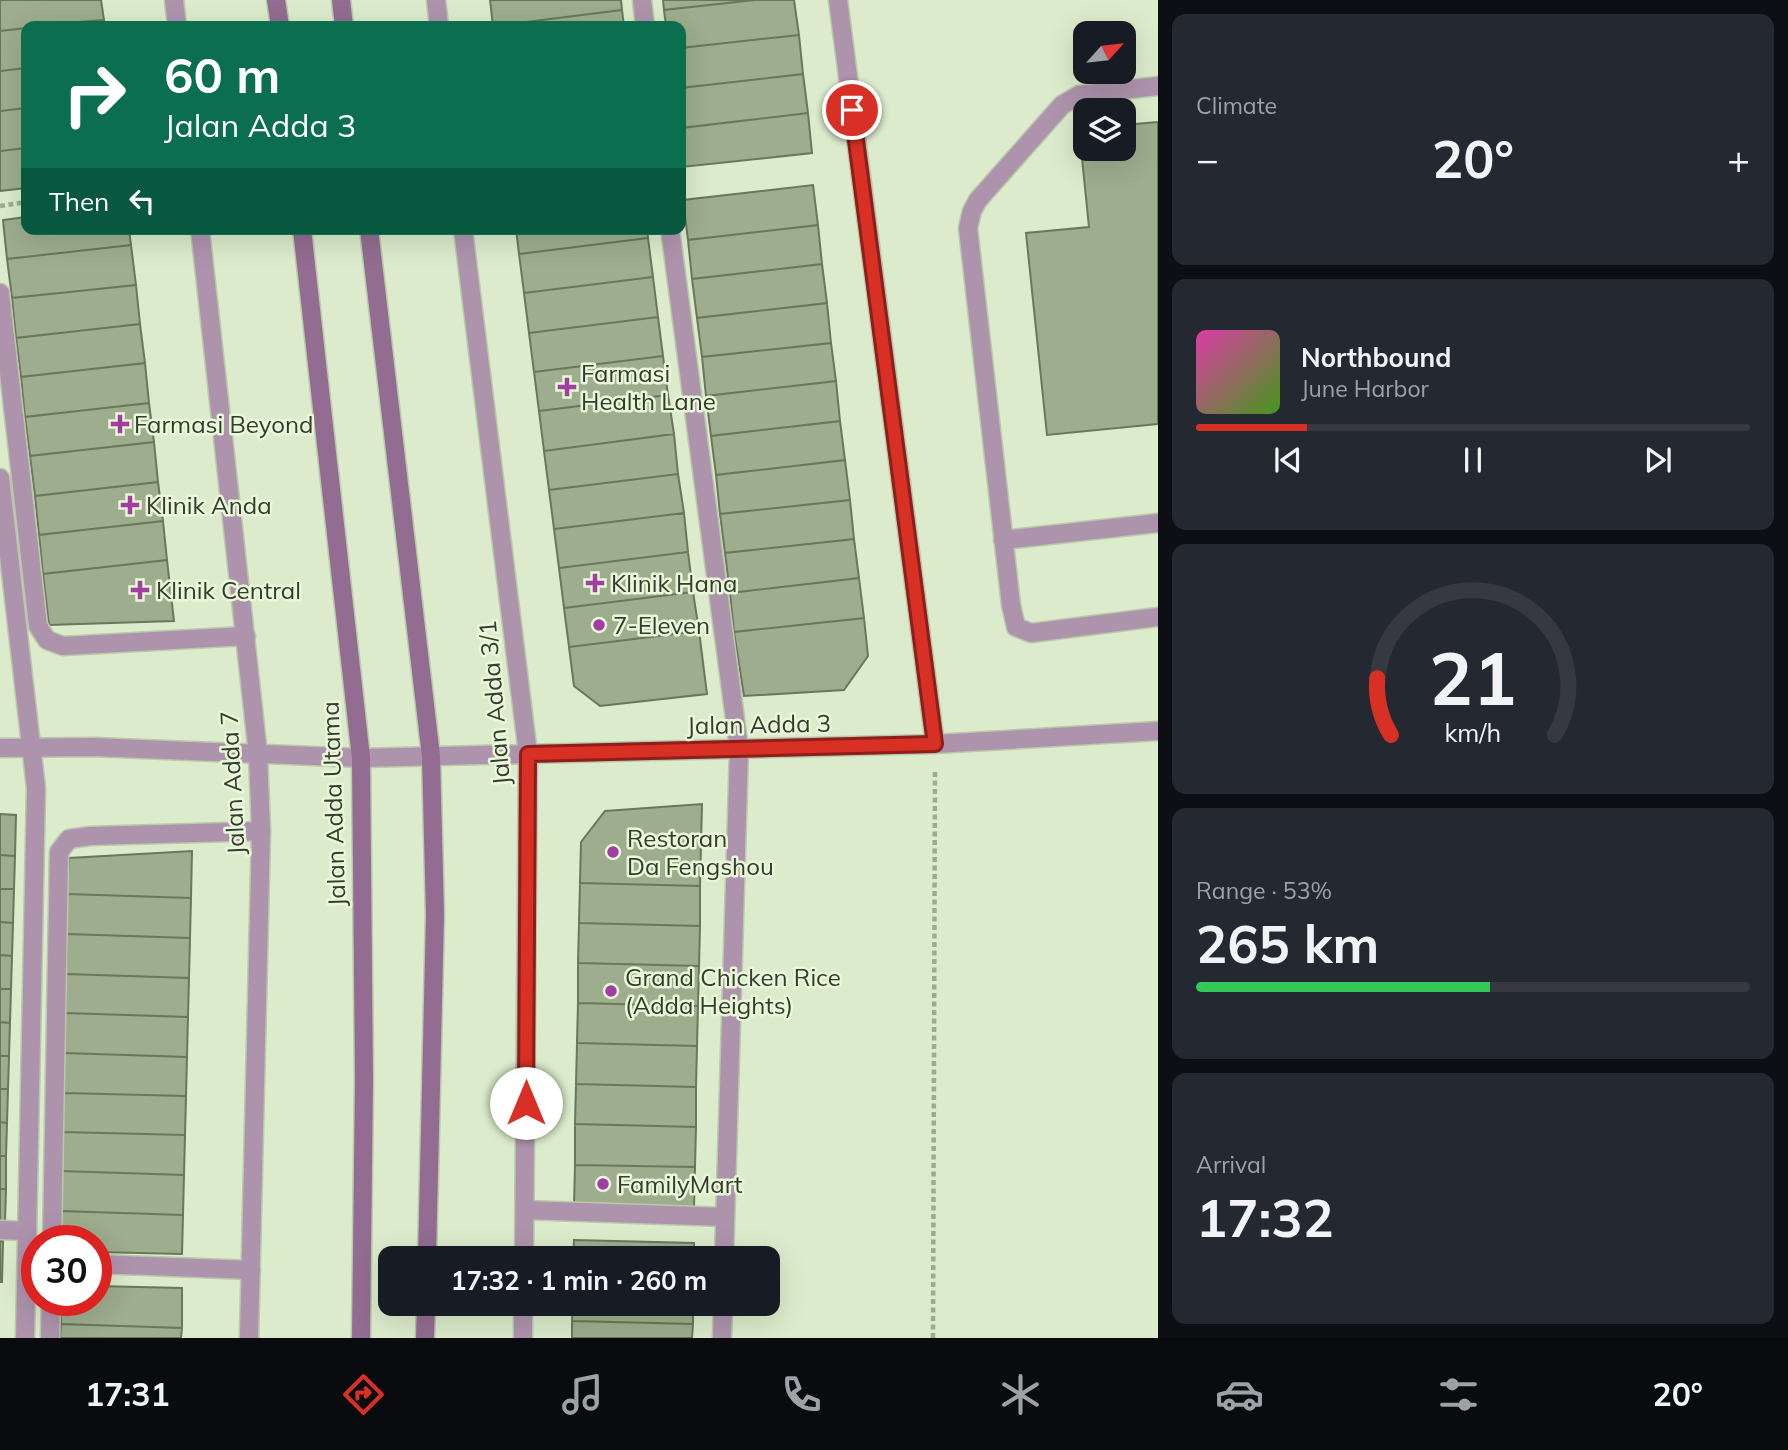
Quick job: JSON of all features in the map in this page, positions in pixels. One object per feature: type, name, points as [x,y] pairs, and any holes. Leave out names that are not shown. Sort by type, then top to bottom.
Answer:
[{"type":"main road","points":[[276,0],[278,21]]},
{"type":"main road","points":[[341,0],[343,21]]},
{"type":"main road","name":"Jalan Adda Utama","points":[[303,235],[360,758],[364,1080],[360,1338]]},
{"type":"main road","points":[[370,235],[431,756],[435,915],[427,1246]]},
{"type":"main road","points":[[425,1338],[426,1316]]},
{"type":"street","points":[[174,0],[176,21]]},
{"type":"street","points":[[436,0],[438,21]]},
{"type":"street","points":[[642,0],[644,21]]},
{"type":"street","points":[[838,0],[935,744]]},
{"type":"street","points":[[1158,86],[1079,95],[1070,99],[995,181],[972,211],[968,228],[1003,540],[1016,627],[1031,633],[1158,617]]},
{"type":"street","name":"Jalan Adda 7","points":[[201,235],[258,754],[261,831],[249,1338]]},
{"type":"street","name":"Jalan Adda 3/1","points":[[464,235],[528,754],[524,1246]]},
{"type":"street","points":[[671,235],[739,749],[724,1246]]},
{"type":"street","points":[[0,293],[38,626],[47,640],[63,646],[246,636]]},
{"type":"street","points":[[0,478],[36,789],[27,1225]]},
{"type":"street","points":[[1003,540],[1158,523]]},
{"type":"street","name":"Jalan Adda 3","points":[[0,748],[94,747],[360,758],[935,744],[1158,731]]},
{"type":"street","points":[[52,1225],[59,852],[69,839],[90,836],[261,831]]},
{"type":"street","points":[[525,1210],[725,1217]]},
{"type":"street","points":[[0,1230],[21,1231]]},
{"type":"street","points":[[112,1265],[251,1270]]},
{"type":"street","points":[[25,1316],[25,1338]]},
{"type":"street","points":[[50,1338],[51,1316]]},
{"type":"street","points":[[523,1316],[523,1338]]},
{"type":"street","points":[[722,1338],[723,1316]]},
{"type":"path","points":[[0,206],[21,203]]},
{"type":"path","points":[[933,1338],[935,744]]},
{"type":"building","points":[[0,0],[101,0],[104,20],[21,21],[21,29],[0,31]]},
{"type":"building","points":[[490,0],[621,0],[622,10],[533,21],[492,21]]},
{"type":"building","points":[[663,0],[755,0],[664,10]]},
{"type":"building","points":[[755,0],[794,0],[799,35],[686,47],[686,21],[665,21],[664,10]]},
{"type":"building","points":[[622,10],[623,21],[533,21]]},
{"type":"building","points":[[21,29],[21,69],[0,71],[0,31]]},
{"type":"building","points":[[799,35],[803,74],[686,87],[686,47]]},
{"type":"building","points":[[21,69],[21,109],[0,111],[0,71]]},
{"type":"building","points":[[803,74],[808,113],[686,127],[686,87]]},
{"type":"building","points":[[21,109],[21,149],[0,151],[0,111]]},
{"type":"building","points":[[808,113],[812,153],[686,167],[686,127]]},
{"type":"building","points":[[1158,122],[1158,424],[1047,435],[1026,233],[1089,227],[1082,161],[1136,161],[1136,124]]},
{"type":"building","points":[[21,149],[21,189],[0,191],[0,151]]},
{"type":"building","points":[[813,185],[818,225],[688,240],[686,200]]},
{"type":"building","points":[[21,218],[21,235],[130,235],[131,245],[7,259],[3,220]]},
{"type":"building","points":[[818,225],[822,264],[692,279],[688,240]]},
{"type":"building","points":[[517,235],[648,235],[648,238],[519,254]]},
{"type":"building","points":[[648,238],[653,277],[524,293],[519,254]]},
{"type":"building","points":[[131,245],[136,285],[12,298],[7,259]]},
{"type":"building","points":[[822,264],[827,303],[697,318],[692,279]]},
{"type":"building","points":[[653,277],[658,317],[529,333],[524,293]]},
{"type":"building","points":[[136,285],[140,324],[16,338],[12,298]]},
{"type":"building","points":[[827,303],[831,343],[702,357],[697,318]]},
{"type":"building","points":[[658,317],[663,356],[534,372],[529,333]]},
{"type":"building","points":[[140,324],[145,363],[21,377],[16,338]]},
{"type":"building","points":[[831,343],[836,381],[706,396],[702,357]]},
{"type":"building","points":[[663,356],[668,395],[539,411],[534,372]]},
{"type":"building","points":[[145,363],[149,403],[25,417],[21,377]]},
{"type":"building","points":[[836,381],[840,421],[711,436],[706,396]]},
{"type":"building","points":[[668,395],[674,434],[544,451],[539,411]]},
{"type":"building","points":[[149,403],[154,442],[30,456],[25,417]]},
{"type":"building","points":[[840,421],[845,460],[716,475],[711,436]]},
{"type":"building","points":[[674,434],[678,474],[549,490],[544,451]]},
{"type":"building","points":[[154,442],[158,482],[35,496],[30,456]]},
{"type":"building","points":[[845,460],[850,500],[720,514],[716,475]]},
{"type":"building","points":[[678,474],[684,513],[554,529],[549,490]]},
{"type":"building","points":[[158,482],[163,521],[39,535],[35,496]]},
{"type":"building","points":[[850,500],[854,539],[725,553],[720,514]]},
{"type":"building","points":[[684,513],[688,552],[559,568],[554,529]]},
{"type":"building","points":[[163,521],[167,560],[43,574],[39,535]]},
{"type":"building","points":[[854,539],[859,578],[730,593],[725,553]]},
{"type":"building","points":[[688,552],[693,592],[564,608],[559,568]]},
{"type":"building","points":[[167,560],[174,621],[49,625],[43,574]]},
{"type":"building","points":[[859,578],[864,618],[734,632],[730,593]]},
{"type":"building","points":[[693,592],[699,631],[569,647],[564,608]]},
{"type":"building","points":[[864,618],[868,656],[844,690],[744,696],[734,632]]},
{"type":"building","points":[[699,631],[707,694],[600,706],[574,686],[569,647]]},
{"type":"building","points":[[702,804],[700,886],[580,883],[581,842],[605,811]]},
{"type":"building","points":[[0,814],[16,815],[15,856],[0,855]]},
{"type":"building","points":[[192,851],[191,898],[67,894],[69,858]]},
{"type":"building","points":[[0,855],[15,856],[14,889],[0,889]]},
{"type":"building","points":[[580,883],[700,886],[700,926],[579,923]]},
{"type":"building","points":[[0,889],[14,889],[13,923],[0,922]]},
{"type":"building","points":[[67,894],[191,898],[190,938],[67,934]]},
{"type":"building","points":[[0,922],[13,923],[12,956],[0,955]]},
{"type":"building","points":[[579,923],[700,926],[699,966],[578,963]]},
{"type":"building","points":[[67,934],[190,938],[189,978],[66,974]]},
{"type":"building","points":[[0,955],[12,956],[11,989],[0,989]]},
{"type":"building","points":[[578,963],[699,966],[698,1006],[578,1003]]},
{"type":"building","points":[[66,974],[189,978],[188,1017],[65,1013]]},
{"type":"building","points":[[0,989],[11,989],[10,1023],[0,1022]]},
{"type":"building","points":[[578,1003],[698,1006],[697,1046],[577,1043]]},
{"type":"building","points":[[65,1013],[188,1017],[187,1057],[64,1053]]},
{"type":"building","points":[[0,1022],[10,1023],[9,1056],[0,1056]]},
{"type":"building","points":[[577,1043],[697,1046],[696,1087],[576,1084]]},
{"type":"building","points":[[64,1053],[187,1057],[186,1096],[63,1093]]},
{"type":"building","points":[[0,1056],[9,1056],[8,1089],[0,1089]]},
{"type":"building","points":[[576,1084],[696,1087],[696,1127],[575,1124]]},
{"type":"building","points":[[0,1089],[8,1089],[7,1123],[0,1122]]},
{"type":"building","points":[[63,1093],[186,1096],[185,1135],[62,1132]]},
{"type":"building","points":[[0,1122],[7,1123],[6,1156],[0,1156]]},
{"type":"building","points":[[575,1124],[696,1127],[695,1167],[575,1165]]},
{"type":"building","points":[[62,1132],[185,1135],[184,1175],[60,1171]]},
{"type":"building","points":[[0,1156],[6,1156],[6,1189],[0,1189]]},
{"type":"building","points":[[575,1165],[695,1167],[694,1208],[574,1205]]},
{"type":"building","points":[[60,1171],[184,1175],[183,1215],[60,1211]]},
{"type":"building","points":[[0,1189],[6,1189],[5,1222],[0,1222]]},
{"type":"building","points":[[60,1211],[183,1215],[182,1254],[112,1252],[112,1225],[60,1225]]},
{"type":"building","points":[[574,1240],[694,1243],[694,1246],[574,1246]]},
{"type":"building","points":[[0,1241],[3,1241],[2,1282],[0,1282]]},
{"type":"building","points":[[112,1286],[182,1288],[182,1328],[61,1324],[61,1316],[112,1316]]},
{"type":"building","points":[[572,1316],[693,1316],[693,1324],[572,1321]]},
{"type":"building","points":[[572,1321],[693,1324],[692,1338],[572,1338]]},
{"type":"building","points":[[61,1324],[182,1328],[181,1338],[60,1338]]},
{"type":"place","name":"Farmasi Health Lane","points":[[567,387]]},
{"type":"place","name":"Farmasi Beyond","points":[[120,424]]},
{"type":"place","name":"Klinik Anda","points":[[130,505]]},
{"type":"place","name":"Klinik Hana","points":[[595,583]]},
{"type":"place","name":"Klinik Central","points":[[140,590]]},
{"type":"place","name":"7-Eleven","points":[[599,625]]},
{"type":"place","name":"Restoran Da Fengshou","points":[[613,852]]},
{"type":"place","name":"Grand Chicken Rice (Adda Heights)","points":[[611,991]]},
{"type":"place","name":"FamilyMart","points":[[603,1184]]},
{"type":"route","points":[[526,1103],[528,754],[935,744],[852,110]]}]
